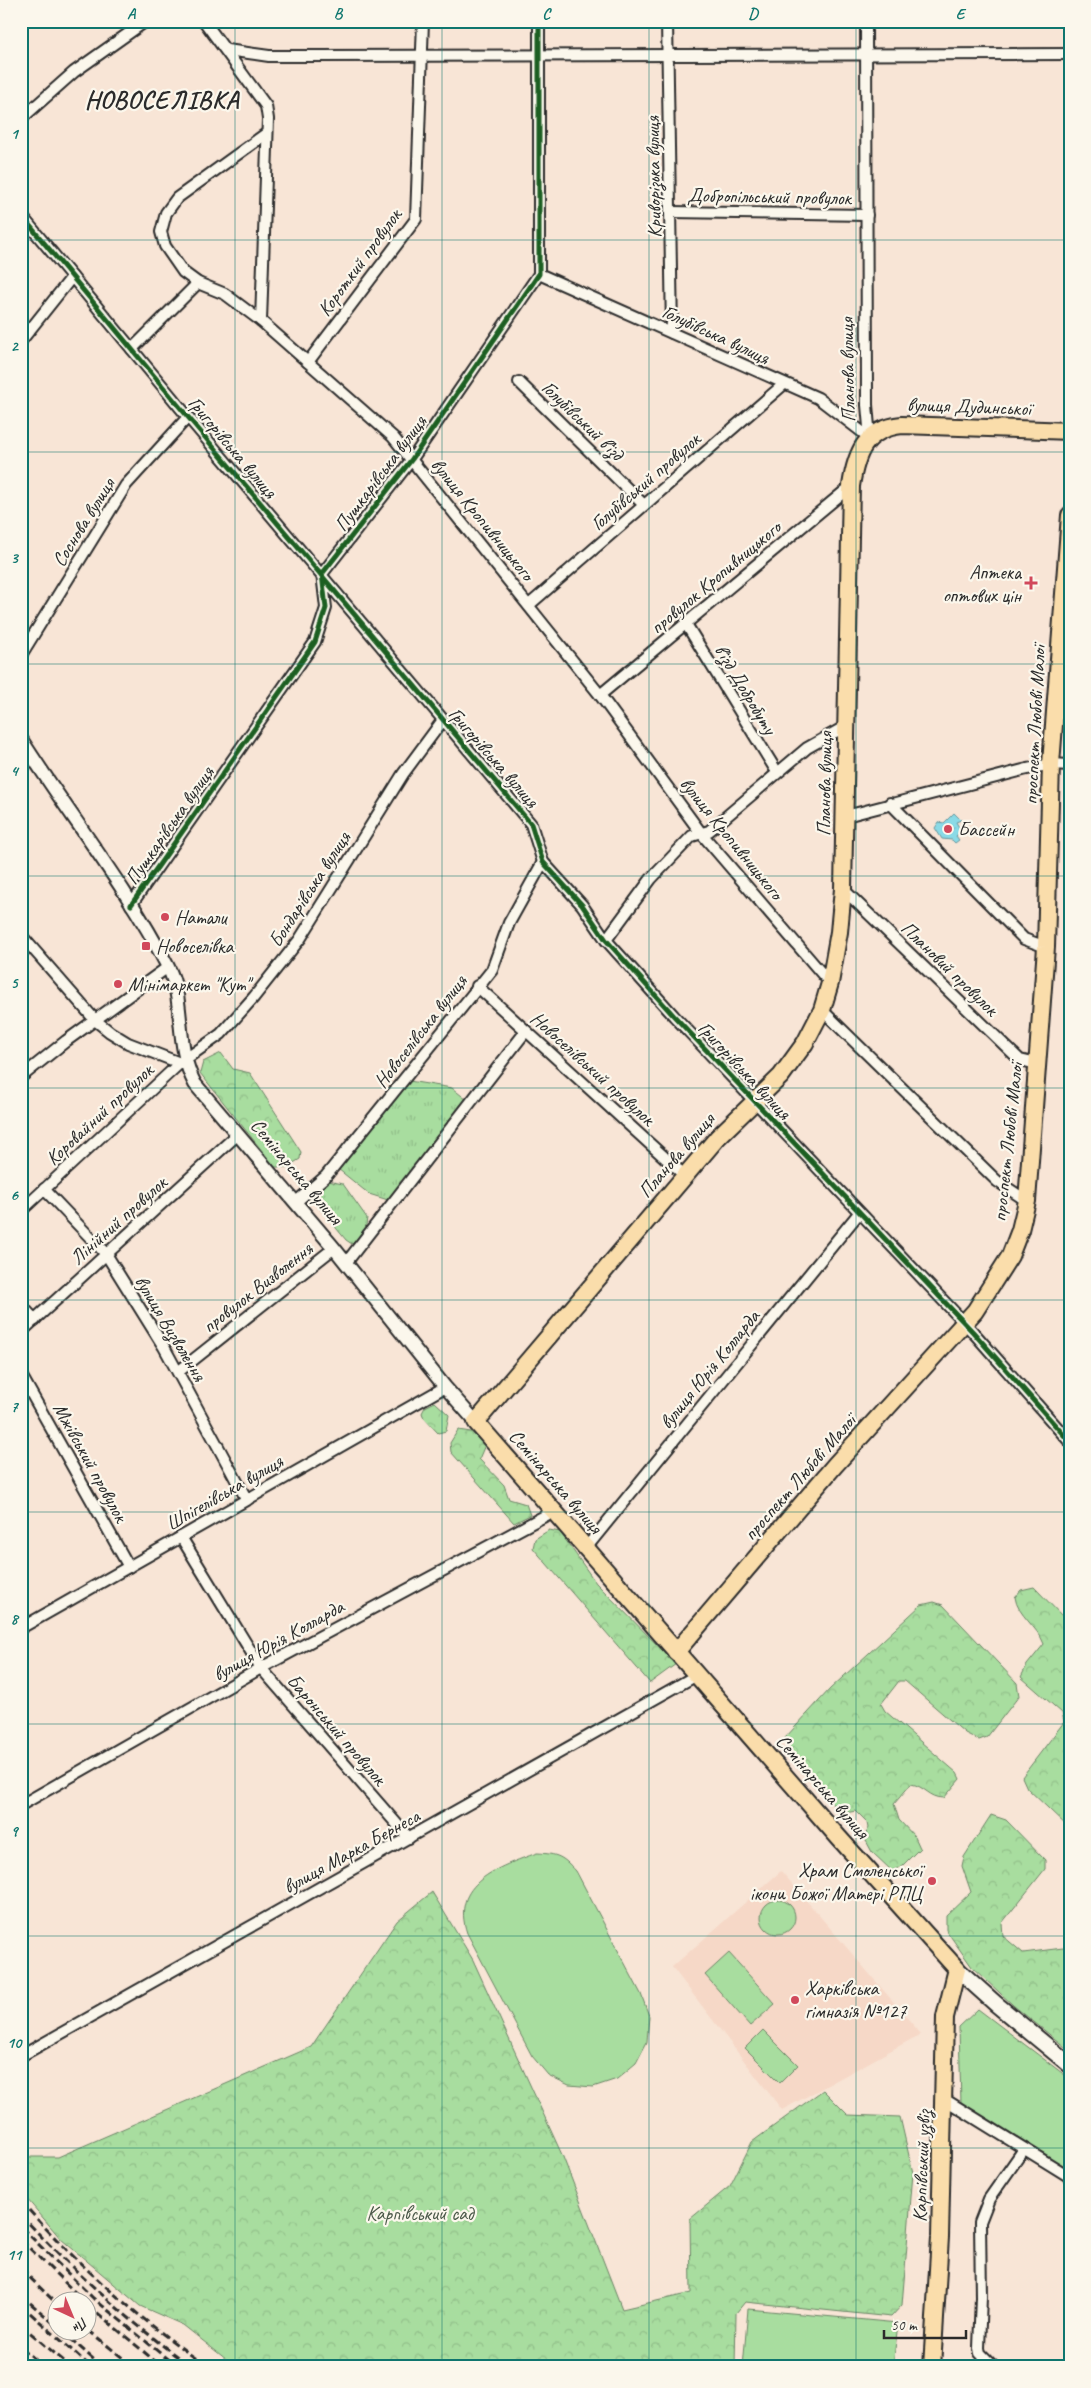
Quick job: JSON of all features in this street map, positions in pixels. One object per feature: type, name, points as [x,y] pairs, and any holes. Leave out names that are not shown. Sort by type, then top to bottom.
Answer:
[{"type":"main road","name":"вулиця Дудинської","points":[[870,438],[886,426],[902,425],[1070,431]]},
{"type":"main road","name":"Планова вулиця","points":[[476,1422],[718,1138],[754,1101],[782,1076],[805,1043],[822,1010],[830,983],[839,932],[843,889],[852,486],[858,455],[870,438]]},
{"type":"main road","name":"проспект Любові Малої","points":[[676,1652],[835,1465],[965,1324],[990,1291],[1010,1256],[1020,1230],[1027,1201],[1046,947],[1051,764],[1070,514]]},
{"type":"main road","name":"Семінарська вулиця","points":[[476,1422],[839,1838],[957,1968],[996,2004],[1070,2065]]},
{"type":"main road","name":"Карпівський узвіз","points":[[932,2367],[940,2237],[945,2017],[957,1968]]},
{"type":"street","points":[[21,119],[74,72],[146,21]]},
{"type":"street","points":[[204,21],[266,106],[267,133],[261,321]]},
{"type":"street","name":"Короткий провулок","points":[[308,362],[416,219],[423,21]]},
{"type":"street","points":[[539,21],[539,274]]},
{"type":"street","name":"Криворізька вулиця","points":[[667,21],[672,334]]},
{"type":"street","name":"Планова вулиця","points":[[866,21],[867,405],[870,438]]},
{"type":"street","points":[[227,50],[269,56],[1070,54]]},
{"type":"street","name":"вулиця Кропивницького","points":[[267,133],[177,198],[166,213],[161,232],[164,246],[183,272],[198,283],[225,294],[261,321],[393,437],[600,695],[701,834],[830,983]]},
{"type":"street","name":"Добропільський провулок","points":[[671,212],[867,215]]},
{"type":"street","name":"Григорівська вулиця","points":[[21,215],[531,824],[543,862],[582,905],[606,940],[674,1016],[965,1324],[1070,1442]]},
{"type":"street","name":"Голубівська вулиця","points":[[539,274],[818,398],[870,438]]},
{"type":"street","name":"Пушкарівська вулиця","points":[[131,905],[315,642],[326,608],[322,574],[412,459],[539,274]]},
{"type":"street","points":[[21,340],[72,277]]},
{"type":"street","points":[[132,349],[198,283]]},
{"type":"street","name":"Голубівський в’їзд","points":[[519,382],[644,505]]},
{"type":"street","name":"Голубівський провулок","points":[[529,605],[783,384]]},
{"type":"street","name":"Соснова вулиця","points":[[21,655],[126,484],[188,416]]},
{"type":"street","name":"провулок Кропивницького","points":[[600,695],[852,486]]},
{"type":"street","name":"в'їзд Добробуту","points":[[686,624],[777,772]]},
{"type":"street","name":"Бондарівська вулиця","points":[[182,1061],[221,1034],[254,997],[300,939],[403,774],[442,720]]},
{"type":"street","points":[[606,940],[651,879],[692,836],[709,831],[807,748],[846,726]]},
{"type":"street","name":"Семінарська вулиця","points":[[21,739],[131,905],[168,967],[175,988],[182,1061],[195,1084],[296,1202],[445,1387],[476,1422]]},
{"type":"street","points":[[846,816],[890,803],[1051,764],[1070,765]]},
{"type":"street","points":[[890,803],[1024,939],[1046,947]]},
{"type":"street","name":"Новоселівська вулиця","points":[[296,1202],[326,1176],[477,986],[492,970],[509,922],[543,862]]},
{"type":"street","name":"Плановий провулок","points":[[843,889],[1020,1060],[1037,1064]]},
{"type":"street","points":[[21,935],[95,1020],[128,1042],[182,1061]]},
{"type":"street","points":[[21,1077],[168,967]]},
{"type":"street","name":"Новоселівський провулок","points":[[477,986],[685,1176]]},
{"type":"street","points":[[822,1010],[998,1181],[1027,1201]]},
{"type":"street","points":[[346,1263],[526,1031]]},
{"type":"street","name":"Коровайний провулок","points":[[21,1211],[182,1061]]},
{"type":"street","name":"Лінійний провулок","points":[[21,1332],[238,1134]]},
{"type":"street","name":"вулиця Визволення","points":[[44,1189],[106,1254],[178,1372],[247,1500]]},
{"type":"street","name":"вулиця Юрія Колларда","points":[[586,1548],[859,1213]]},
{"type":"street","name":"провулок Визволення","points":[[178,1372],[334,1248]]},
{"type":"street","points":[[21,1305],[35,1320]]},
{"type":"street","name":"Мжівський провулок","points":[[21,1375],[129,1567]]},
{"type":"street","name":"Шпігелівська вулиця","points":[[22,1627],[445,1387]]},
{"type":"street","name":"вулиця Юрія Колларда","points":[[21,1805],[261,1668],[554,1511]]},
{"type":"street","name":"Баронський провулок","points":[[180,1538],[261,1668],[409,1838]]},
{"type":"street","name":"вулиця Марка Бернеса","points":[[21,2056],[697,1675]]},
{"type":"street","points":[[944,2099],[1070,2177]]},
{"type":"street","points":[[994,2367],[980,2353],[979,2348],[982,2296],[980,2222],[989,2199],[1024,2149]]},
{"type":"shaded area","name":"Харківська гімназія №127","points":[[781,1871],[921,2034],[782,2110],[672,1967]]},
{"type":"green space","points":[[221,1053],[233,1069],[250,1073],[301,1152],[300,1159],[287,1167],[275,1167],[200,1073],[203,1062]]},
{"type":"green space","points":[[409,1081],[452,1088],[467,1100],[388,1200],[369,1194],[338,1169]]},
{"type":"green space","points":[[328,1181],[343,1184],[367,1218],[365,1232],[352,1244],[346,1240],[313,1200],[318,1189]]},
{"type":"green space","points":[[435,1402],[449,1415],[446,1431],[438,1433],[424,1418],[422,1413],[425,1407]]},
{"type":"green space","points":[[458,1430],[471,1432],[485,1445],[479,1459],[504,1485],[509,1499],[526,1504],[530,1515],[514,1523],[451,1452],[450,1443]]},
{"type":"green space","points":[[549,1530],[560,1532],[596,1583],[676,1664],[650,1683],[533,1548],[535,1539]]},
{"type":"green space","points":[[1034,1587],[1066,1620],[1070,1618],[1070,1829],[1027,1788],[1022,1777],[1064,1722],[1062,1713],[1021,1677],[1027,1665],[1044,1644],[1023,1615],[1015,1597],[1021,1590]]},
{"type":"green space","points":[[934,1602],[943,1605],[1017,1683],[1019,1696],[987,1737],[979,1740],[965,1733],[905,1681],[899,1681],[881,1704],[885,1711],[957,1773],[960,1779],[944,1798],[934,1796],[920,1787],[911,1784],[894,1804],[899,1820],[915,1837],[920,1848],[902,1866],[892,1871],[872,1852],[864,1837],[869,1828],[868,1823],[856,1811],[839,1812],[788,1749],[785,1738],[830,1689],[921,1605]]},
{"type":"green space","points":[[991,1815],[1006,1820],[1045,1860],[1045,1869],[1002,1923],[1003,1936],[1023,1953],[1063,1948],[1070,1953],[1070,2051],[1014,2006],[972,1967],[946,1930],[946,1916],[971,1892],[962,1866],[964,1857]]},
{"type":"green space","points":[[537,1853],[559,1857],[576,1871],[641,1994],[649,2016],[647,2042],[636,2063],[617,2079],[593,2087],[569,2085],[548,2075],[532,2056],[467,1933],[464,1916],[465,1901],[471,1889],[493,1871]]},
{"type":"green space","name":"Карпівський сад","points":[[432,1892],[473,1960],[563,2157],[622,2309],[691,2293],[690,2219],[730,2186],[752,2142],[823,2090],[848,2115],[900,2117],[913,2173],[902,2305],[891,2317],[745,2302],[736,2313],[735,2367],[236,2367],[183,2325],[140,2306],[61,2239],[21,2192],[21,2144],[30,2157],[58,2157],[311,2047],[397,1921]]},
{"type":"green space","points":[[778,1900],[790,1905],[795,1917],[790,1929],[778,1934],[766,1929],[761,1917],[766,1905]]},
{"type":"green space","points":[[729,1953],[775,2004],[750,2026],[705,1975]]},
{"type":"green space","points":[[978,2009],[1070,2079],[1070,2171],[961,2104],[959,2027]]},
{"type":"green space","points":[[763,2030],[798,2065],[780,2083],[745,2048]]},
{"type":"green space","points":[[748,2309],[898,2323],[893,2367],[743,2367]]},
{"type":"water","name":"Бассейн","points":[[954,813],[961,820],[956,822],[961,831],[956,836],[959,840],[955,843],[952,840],[942,839],[935,828],[939,822],[944,823]]},
{"type":"railway","points":[[21,2201],[64,2247],[109,2290],[157,2330],[208,2367]]},
{"type":"railway","points":[[21,2215],[103,2295],[191,2367]]},
{"type":"railway","points":[[21,2227],[93,2298],[177,2367]]},
{"type":"railway","points":[[21,2240],[73,2290]]},
{"type":"railway","points":[[21,2269],[48,2295]]},
{"type":"railway","points":[[21,2295],[48,2318]]},
{"type":"railway","points":[[21,2305],[91,2367]]},
{"type":"railway","points":[[98,2313],[162,2367]]},
{"type":"railway","points":[[21,2325],[71,2367]]},
{"type":"railway","points":[[98,2338],[134,2367]]},
{"type":"railway","points":[[72,2340],[102,2367]]},
{"type":"railway","points":[[21,2347],[44,2367]]},
{"type":"cycle path","points":[[131,905],[315,642],[326,608],[322,574],[412,459],[539,274],[539,21]]},
{"type":"cycle path","points":[[21,215],[188,417],[531,824],[543,862],[582,905],[606,940],[674,1016],[973,1332],[1070,1442]]},
{"type":"place","name":"Аптека оптових цін","points":[[1031,583]]},
{"type":"place","name":"Бассейн","points":[[948,829]]},
{"type":"place","name":"Натали","points":[[165,917]]},
{"type":"place","name":"Новоселівка","points":[[146,946]]},
{"type":"place","name":"Мінімаркет \"Кут\"","points":[[118,984]]},
{"type":"place","name":"Храм Смоленської ікони Божої Матері РПЦ","points":[[932,1881]]},
{"type":"place","name":"Харківська гімназія №127","points":[[795,2000]]},
{"type":"district","name":"НОВОСЕЛІВКА","points":[[162,99]]}]
